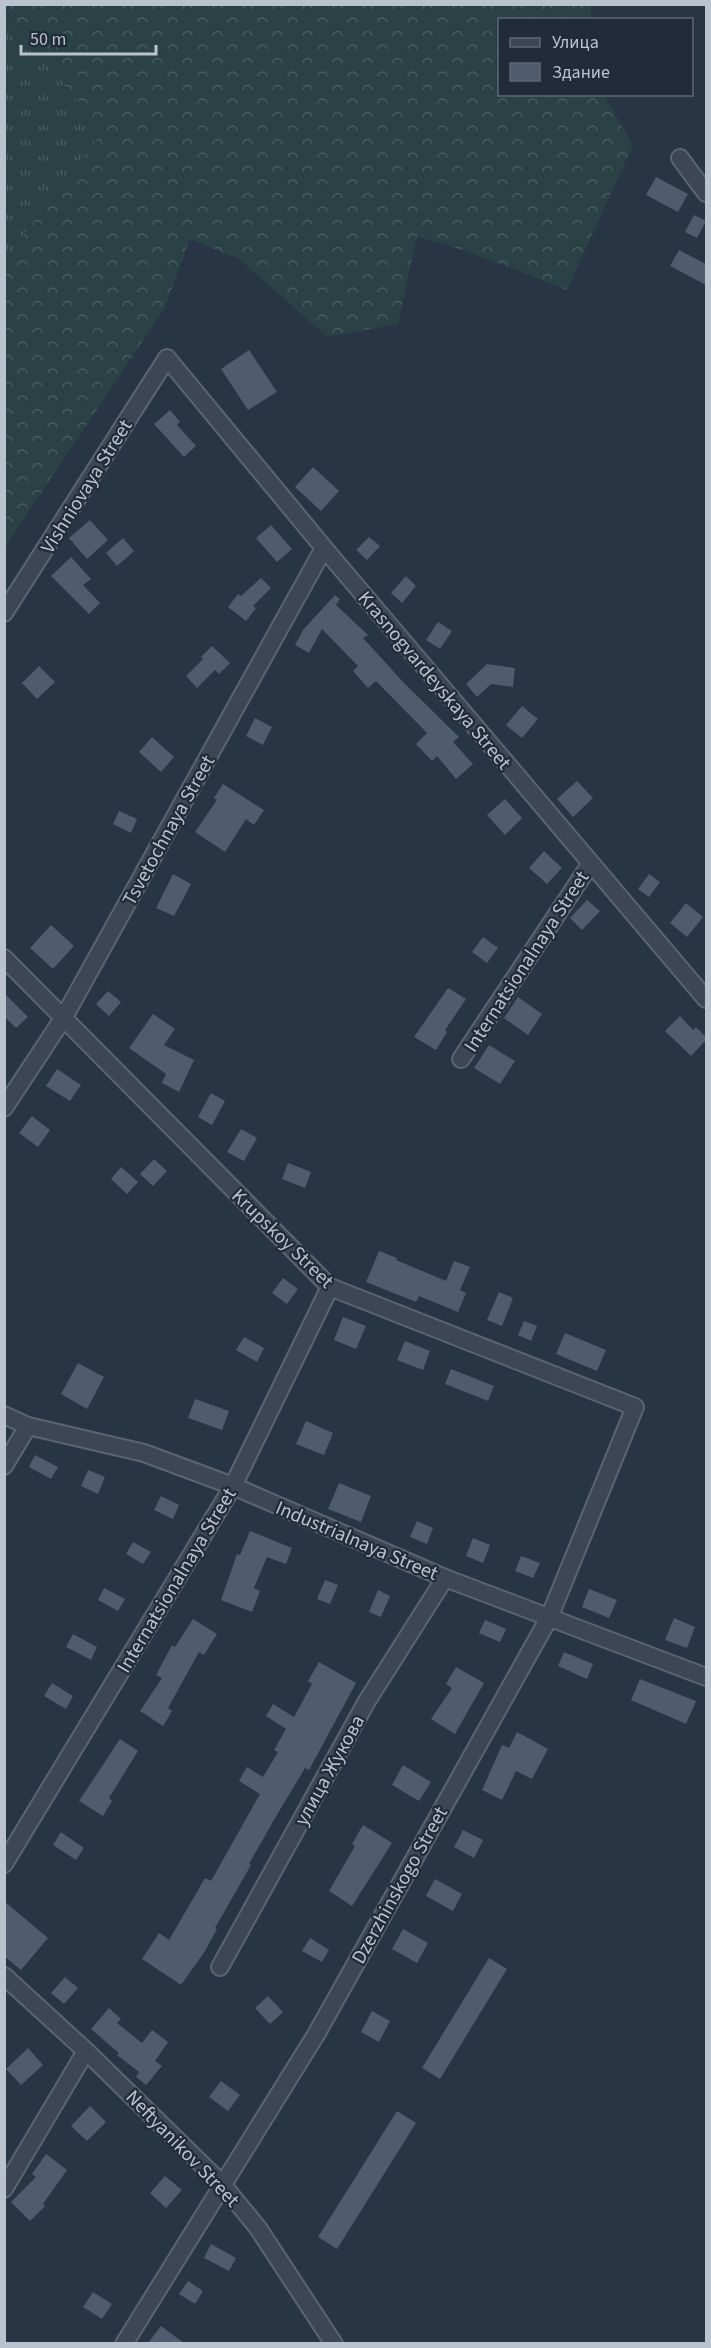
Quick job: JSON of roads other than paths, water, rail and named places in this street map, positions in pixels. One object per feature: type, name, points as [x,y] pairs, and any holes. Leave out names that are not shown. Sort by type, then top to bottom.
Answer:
[{"type":"street","points":[[680,158],[706,193]]},
{"type":"street","name":"Krasnogvardeyskaya Street","points":[[166,358],[706,999]]},
{"type":"street","name":"Vishniovaya Street","points":[[4,613],[166,358]]},
{"type":"street","name":"Tsvetochnaya Street","points":[[4,1108],[64,1017],[324,548]]},
{"type":"street","name":"Internatsionalnaya Street","points":[[461,1059],[591,863]]},
{"type":"street","name":"Krupskoy Street","points":[[4,958],[330,1287],[635,1407]]},
{"type":"street","name":"Internatsionalnaya Street","points":[[4,1864],[233,1486],[330,1287]]},
{"type":"street","name":"Dzerzhinskogo Street","points":[[124,2343],[317,2033],[549,1618],[635,1407]]},
{"type":"street","name":"Industrialnaya Street","points":[[4,1415],[28,1426],[144,1453],[233,1486],[445,1578],[706,1677]]},
{"type":"street","points":[[4,1466],[28,1426]]},
{"type":"street","name":"улица Жукова","points":[[220,1967],[366,1701],[445,1578]]},
{"type":"street","name":"Neftyanikov Street","points":[[4,1976],[86,2051],[222,2184],[258,2228],[334,2343]]},
{"type":"street","points":[[4,2189],[86,2051]]}]
